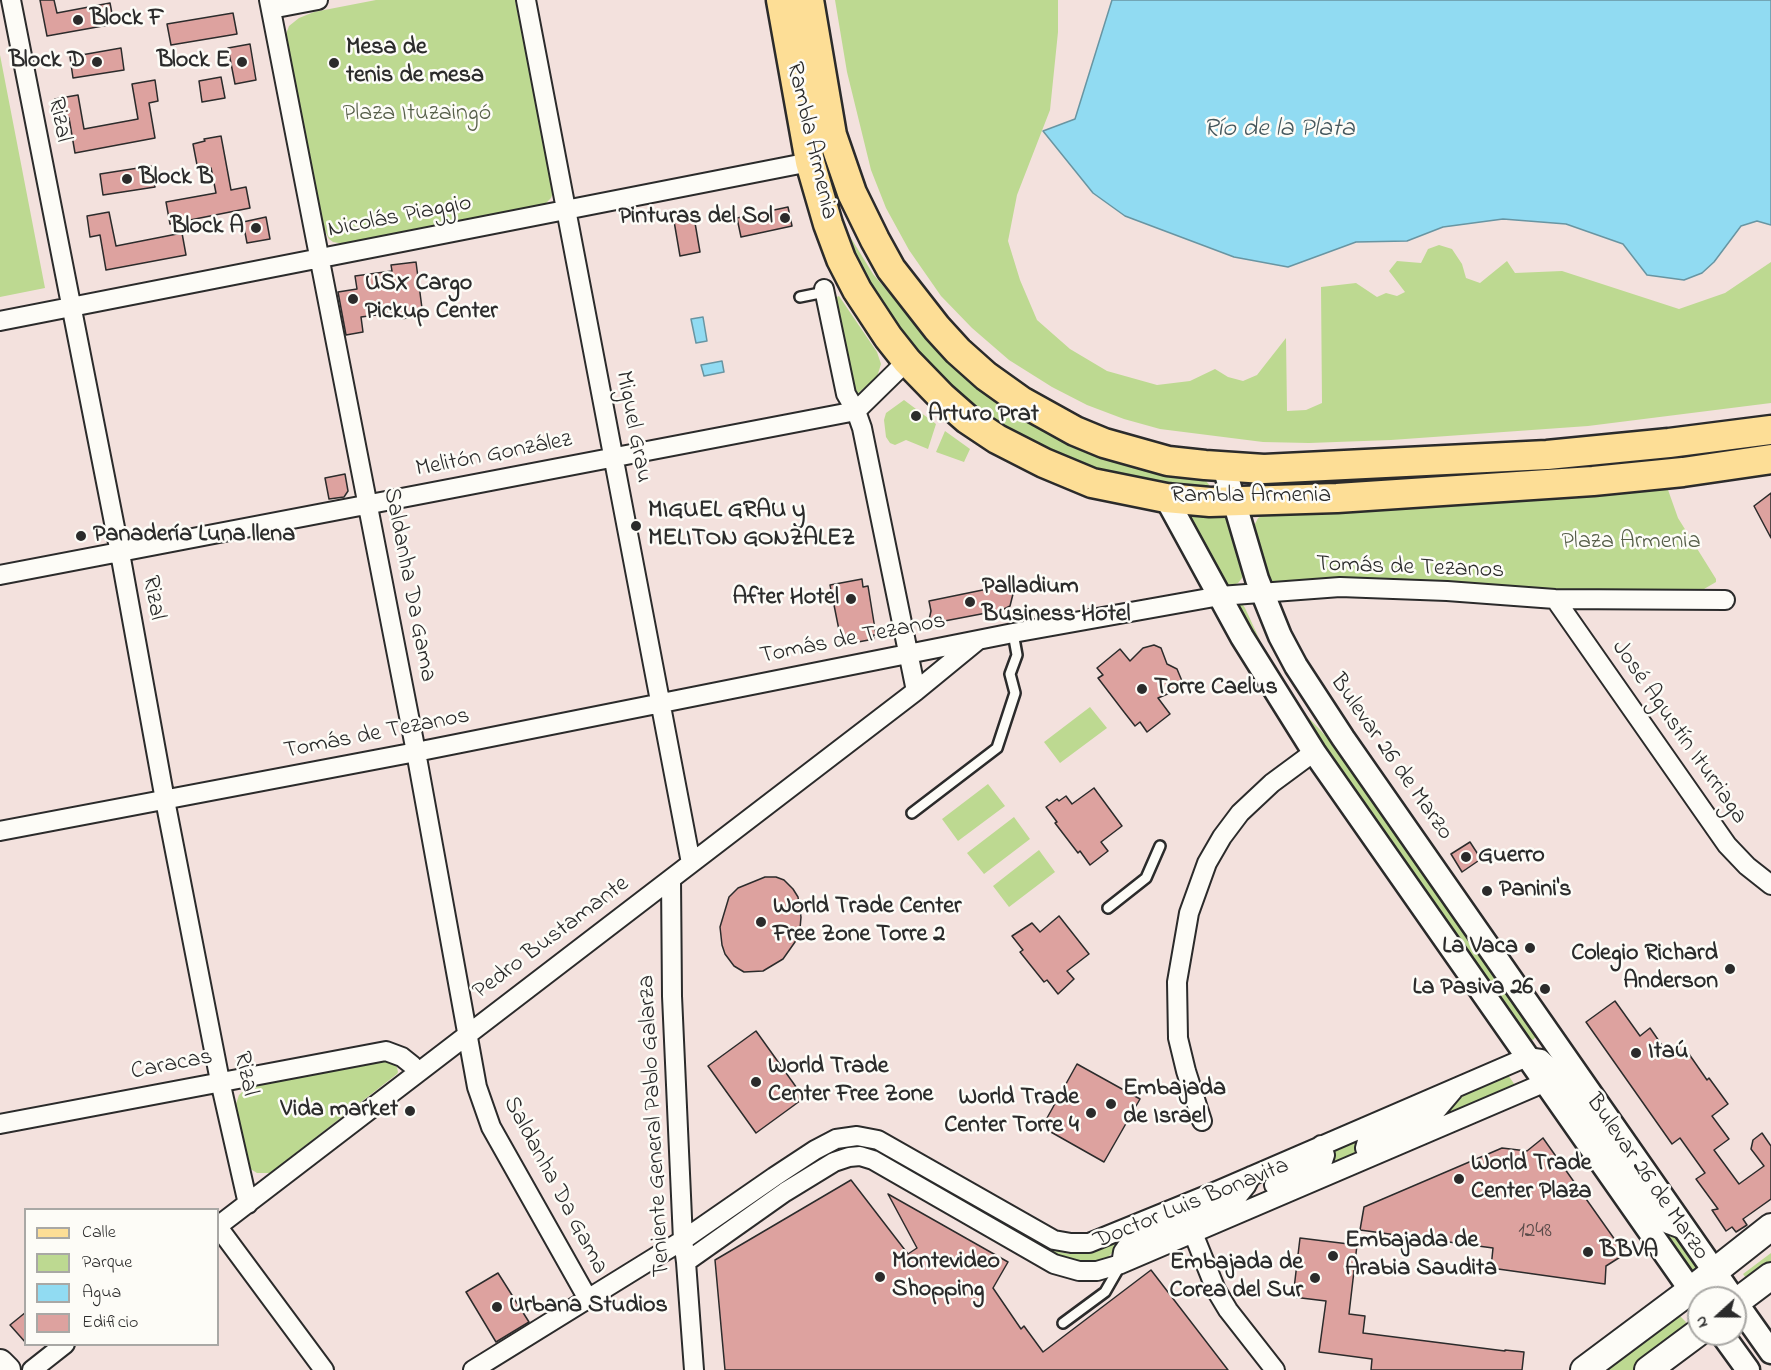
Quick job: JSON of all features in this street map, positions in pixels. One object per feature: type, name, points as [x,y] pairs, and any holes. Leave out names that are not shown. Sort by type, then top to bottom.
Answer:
[{"type":"main road","name":"Rambla Armenia","points":[[781,0],[810,162],[828,225],[841,260],[871,314],[907,361],[967,419],[1019,452],[1092,483],[1187,501],[1465,491],[1683,472],[1771,459]]},
{"type":"main road","name":"Rambla Armenia","points":[[809,0],[832,135],[842,166],[874,240],[891,269],[922,310],[958,351],[986,376],[1050,419],[1104,443],[1168,460],[1264,469],[1536,456],[1670,443],[1771,430]]},
{"type":"main road","points":[[810,162],[825,167],[831,176],[846,219],[867,256],[922,310]]},
{"type":"main road","points":[[1703,1286],[1715,1272],[1771,1227]]},
{"type":"main road","points":[[1747,1293],[1771,1276]]},
{"type":"main road","points":[[1584,1370],[1687,1301]]},
{"type":"main road","points":[[1648,1370],[1687,1341]]},
{"type":"main road","points":[[0,1363],[8,1370]]},
{"type":"street","name":"Rizal","points":[[11,0],[120,553],[220,1081],[248,1203]]},
{"type":"street","points":[[270,4],[318,0]]},
{"type":"street","name":"Miguel Grau","points":[[526,0],[691,864]]},
{"type":"street","name":"Saldanha Da Gama","points":[[270,4],[318,258],[417,752],[477,1087],[491,1127],[588,1299]]},
{"type":"street","name":"Nicolás Piaggio","points":[[0,321],[810,162]]},
{"type":"street","points":[[825,291],[846,394],[856,411],[862,428],[916,691]]},
{"type":"street","points":[[856,411],[907,361]]},
{"type":"street","name":"Melitón González","points":[[0,575],[856,411]]},
{"type":"street","name":"Bulevar 26 de Marzo","points":[[1224,466],[1262,593],[1280,636],[1317,700],[1558,1073],[1689,1286]]},
{"type":"street","name":"Bulevar 26 de Marzo","points":[[1166,498],[1242,637],[1314,752],[1527,1057],[1558,1073],[1687,1231],[1725,1286]]},
{"type":"street","name":"Tomás de Tezanos","points":[[0,831],[417,752],[1013,633],[1220,596],[1340,587],[1376,587],[1555,599],[1725,600]]},
{"type":"street","name":"José Agustín Iturriaga","points":[[1555,599],[1727,845],[1747,866],[1771,885]]},
{"type":"street","name":"Pedro Bustamante","points":[[219,1225],[916,691],[978,640]]},
{"type":"street","points":[[1202,1121],[1186,1071],[1178,1028],[1177,982],[1190,913],[1207,863],[1222,837],[1240,813],[1272,783],[1314,752]]},
{"type":"street","name":"Teniente General Pablo Galarza","points":[[671,879],[672,996],[683,1240],[687,1262],[694,1370]]},
{"type":"street","name":"Caracas","points":[[0,1124],[386,1051],[402,1057],[412,1065],[417,1073]]},
{"type":"street","name":"Doctor Luis Bonavita","points":[[473,1370],[683,1240],[815,1150],[836,1139],[857,1136],[878,1140],[1054,1240],[1089,1243],[1527,1057]]},
{"type":"street","name":"Doctor Luis Bonavita","points":[[687,1262],[776,1199],[834,1162],[860,1156],[873,1160],[1054,1264],[1079,1271],[1097,1271],[1193,1233],[1558,1073]]},
{"type":"street","points":[[1368,1156],[1365,1148],[1367,1141],[1436,1111],[1454,1089]]},
{"type":"street","points":[[1264,1202],[1274,1185],[1323,1161],[1325,1155],[1321,1145]]},
{"type":"street","points":[[1121,1263],[1123,1252],[1130,1242],[1238,1196],[1251,1176]]},
{"type":"street","points":[[219,1227],[324,1370]]},
{"type":"street","points":[[1193,1233],[1216,1290],[1228,1310],[1275,1370]]},
{"type":"street","name":"Bulevar 26 de Marzo","points":[[1747,1318],[1771,1352]]},
{"type":"street","points":[[32,1370],[62,1346]]},
{"type":"street","points":[[1731,1346],[1748,1370]]},
{"type":"lane","points":[[800,297],[825,291]]},
{"type":"lane","points":[[912,813],[997,748],[1002,739],[1015,693],[1010,674],[1017,655],[1013,633]]},
{"type":"lane","points":[[1108,908],[1146,878],[1160,846]]},
{"type":"lane","points":[[1063,1323],[1106,1292],[1121,1263]]},
{"type":"green space","name":"Plaza Ituzaingó","points":[[376,0],[515,0],[554,190],[551,198],[545,204],[345,244],[329,239],[323,227],[286,34],[289,26],[299,18],[314,12]]},
{"type":"green space","points":[[835,0],[1058,0],[1058,32],[1050,110],[1017,195],[1008,241],[1020,280],[1037,320],[1070,349],[1107,371],[1157,385],[1190,381],[1215,369],[1228,377],[1243,381],[1257,375],[1286,338],[1287,411],[1306,410],[1322,403],[1321,287],[1356,283],[1377,297],[1386,293],[1397,296],[1405,292],[1389,271],[1397,261],[1421,263],[1428,249],[1439,245],[1452,249],[1462,264],[1466,278],[1480,283],[1507,261],[1515,273],[1562,271],[1679,309],[1725,293],[1771,262],[1771,403],[1588,426],[1391,440],[1309,443],[1263,442],[1160,429],[1087,405],[1052,387],[1009,360],[972,328],[941,296],[909,250],[886,208],[871,170],[847,72]]},
{"type":"green space","points":[[0,55],[45,288],[0,297]]},
{"type":"green space","points":[[843,225],[873,274],[929,341],[953,363],[1203,477],[1210,486],[1189,487],[1144,481],[1102,470],[1070,460],[1006,430],[933,377],[863,283]]},
{"type":"green space","points":[[839,296],[877,352],[881,364],[877,377],[856,395],[852,394],[832,299]]},
{"type":"green space","points":[[904,400],[936,424],[928,449],[906,440],[895,445],[890,443],[886,437],[884,420],[886,413]]},
{"type":"green space","points":[[945,431],[970,449],[964,462],[936,452]]},
{"type":"green space","name":"Plaza Armenia","points":[[1667,487],[1678,518],[1716,579],[1716,582],[1704,589],[1674,594],[1270,583],[1252,530],[1258,518],[1265,514]]},
{"type":"green space","points":[[1221,514],[1228,520],[1243,573],[1238,583],[1233,585],[1222,584],[1190,518],[1193,515]]},
{"type":"green space","points":[[1239,605],[1245,608],[1268,658],[1296,704],[1334,745],[1537,1035],[1533,1040],[1526,1038],[1301,719],[1238,608]]},
{"type":"green space","points":[[1090,707],[1107,728],[1060,763],[1044,742]]},
{"type":"green space","points":[[988,784],[1005,806],[958,841],[942,819]]},
{"type":"green space","points":[[1014,817],[1030,839],[984,874],[967,853]]},
{"type":"green space","points":[[1039,850],[1055,872],[1009,907],[993,886]]},
{"type":"green space","points":[[391,1060],[396,1063],[397,1074],[270,1173],[257,1173],[249,1168],[236,1104],[239,1095],[246,1088],[253,1084]]},
{"type":"green space","points":[[1508,1075],[1515,1085],[1376,1144],[1375,1142],[1449,1111],[1467,1092]]},
{"type":"green space","points":[[1564,1088],[1661,1227],[1690,1250],[1699,1267],[1695,1272],[1690,1270]]},
{"type":"green space","points":[[1367,1135],[1357,1152],[1327,1165],[1334,1149]]},
{"type":"green space","points":[[859,1144],[874,1148],[1038,1242],[1060,1252],[1069,1254],[1091,1252],[1128,1237],[1106,1259],[1081,1262],[1060,1257],[873,1151],[860,1147],[835,1151],[785,1180],[834,1149]]},
{"type":"green space","points":[[1771,1253],[1771,1265],[1749,1282],[1743,1274]]},
{"type":"green space","points":[[1679,1315],[1686,1322],[1684,1331],[1634,1370],[1602,1370]]},
{"type":"water","name":"Río de la Plata","points":[[1112,0],[1771,0],[1771,225],[1757,221],[1741,226],[1714,262],[1702,273],[1684,280],[1647,275],[1623,244],[1566,224],[1503,219],[1443,227],[1407,241],[1356,242],[1288,267],[1234,257],[1125,216],[1093,193],[1043,131],[1075,119]]},
{"type":"water","points":[[703,317],[707,341],[696,343],[691,319]]},
{"type":"water","points":[[722,361],[724,372],[704,376],[701,365]]},
{"type":"building","name":"Block F","points":[[40,0],[54,0],[57,13],[110,3],[114,24],[47,36]]},
{"type":"building","points":[[233,13],[237,34],[171,45],[167,24]]},
{"type":"building","points":[[250,44],[256,80],[235,84],[228,48]]},
{"type":"building","name":"Block D","points":[[121,48],[124,70],[73,78],[70,57]]},
{"type":"building","points":[[221,77],[225,98],[202,102],[199,81]]},
{"type":"building","points":[[155,80],[158,101],[149,103],[155,138],[75,153],[69,118],[59,120],[55,99],[78,95],[84,129],[138,119],[132,84]]},
{"type":"building","points":[[221,136],[231,190],[246,187],[250,208],[170,224],[166,202],[216,193],[211,168],[198,170],[193,144]]},
{"type":"building","name":"Block B","points":[[151,166],[155,187],[103,195],[100,174]]},
{"type":"building","points":[[788,207],[792,226],[741,237],[737,218]]},
{"type":"building","points":[[109,212],[116,246],[182,233],[186,255],[106,270],[100,235],[90,237],[87,216]]},
{"type":"building","points":[[266,217],[270,239],[247,243],[243,222]]},
{"type":"building","points":[[694,217],[700,252],[680,256],[674,221]]},
{"type":"building","points":[[416,262],[423,316],[400,319],[399,312],[361,317],[363,332],[346,335],[338,292],[357,289],[355,276],[392,271],[391,265]]},
{"type":"building","points":[[345,474],[348,491],[344,497],[329,499],[325,478]]},
{"type":"building","points":[[1771,493],[1771,538],[1754,506]]},
{"type":"building","name":"After Hotel","points":[[862,579],[863,587],[868,586],[876,635],[873,635],[874,639],[842,645],[830,585]]},
{"type":"building","name":"Palladium Business Hotel","points":[[1007,585],[1013,594],[1010,606],[1002,610],[934,623],[929,620],[931,611],[929,601]]},
{"type":"building","name":"Torre Caelus","points":[[1154,645],[1161,648],[1167,664],[1177,669],[1182,681],[1177,690],[1158,698],[1170,714],[1147,732],[1140,722],[1135,726],[1124,712],[1098,678],[1103,675],[1097,668],[1120,649],[1130,661],[1143,648]]},
{"type":"building","points":[[1094,788],[1122,826],[1101,842],[1108,851],[1090,865],[1055,823],[1057,822],[1046,807],[1066,796],[1072,804]]},
{"type":"building","name":"Guerro","points":[[1470,842],[1481,859],[1462,872],[1451,854]]},
{"type":"building","name":"World Trade Center Free Zone Torre 2","points":[[765,877],[784,880],[793,889],[798,897],[800,929],[795,942],[783,959],[763,971],[744,972],[734,966],[725,954],[720,927],[729,897],[738,888]]},
{"type":"building","points":[[1059,916],[1089,954],[1067,971],[1074,979],[1058,994],[1047,980],[1044,982],[1020,952],[1023,950],[1012,936],[1032,923],[1040,932]]},
{"type":"building","points":[[1615,1001],[1640,1036],[1650,1028],[1668,1054],[1682,1044],[1707,1080],[1709,1078],[1728,1104],[1712,1116],[1729,1139],[1714,1150],[1739,1184],[1764,1166],[1751,1149],[1753,1140],[1762,1133],[1771,1146],[1771,1199],[1743,1219],[1747,1225],[1736,1232],[1732,1227],[1726,1231],[1712,1210],[1718,1209],[1696,1179],[1705,1173],[1680,1138],[1672,1144],[1586,1022]]},
{"type":"building","name":"World Trade Center Free Zone","points":[[756,1031],[804,1098],[756,1133],[708,1066]]},
{"type":"building","name":"World Trade Center Torre 4","points":[[1077,1064],[1140,1099],[1104,1162],[1042,1127]]},
{"type":"building","points":[[1543,1138],[1625,1254],[1606,1266],[1605,1284],[1491,1268],[1493,1248],[1360,1230],[1364,1207],[1502,1148],[1527,1151]]},
{"type":"building","name":"Montevideo Shopping","points":[[851,1180],[908,1254],[917,1248],[888,1194],[1008,1262],[993,1288],[1021,1329],[1024,1326],[1043,1352],[1151,1270],[1228,1370],[725,1370],[715,1260]]},
{"type":"building","points":[[1300,1238],[1357,1245],[1349,1314],[1365,1316],[1363,1333],[1524,1352],[1522,1370],[1371,1370],[1372,1359],[1319,1352],[1326,1301],[1293,1297]]},
{"type":"building","name":"Urbana Studios","points":[[498,1273],[529,1322],[496,1342],[466,1292]]},
{"type":"building","points":[[24,1314],[24,1341],[10,1325]]},
{"type":"place","name":"Block F","points":[[78,20]]},
{"type":"place","name":"Block D","points":[[97,62]]},
{"type":"place","name":"Block E","points":[[242,62]]},
{"type":"place","name":"Mesa de tenis de mesa","points":[[334,63]]},
{"type":"place","name":"Block B","points":[[127,179]]},
{"type":"place","name":"Pinturas del Sol","points":[[785,218]]},
{"type":"place","name":"Block A","points":[[256,228]]},
{"type":"place","name":"USX Cargo Pickup Center","points":[[353,299]]},
{"type":"place","name":"Arturo Prat","points":[[916,416]]},
{"type":"place","name":"MIGUEL GRAU y MELITON GONZALEZ","points":[[636,526]]},
{"type":"place","name":"Panadería Luna llena","points":[[81,536]]},
{"type":"place","name":"After Hotel","points":[[851,599]]},
{"type":"place","name":"Palladium Business Hotel","points":[[970,602]]},
{"type":"place","name":"Torre Caelus","points":[[1142,689]]},
{"type":"place","name":"Guerro","points":[[1466,857]]},
{"type":"place","name":"Panini's","points":[[1487,891]]},
{"type":"place","name":"World Trade Center Free Zone Torre 2","points":[[761,922]]},
{"type":"place","name":"La Vaca","points":[[1530,948]]},
{"type":"place","name":"Colegio Richard Anderson","points":[[1730,969]]},
{"type":"place","name":"La Pasiva 26","points":[[1545,989]]},
{"type":"place","name":"Itaú","points":[[1636,1053]]},
{"type":"place","name":"World Trade Center Free Zone","points":[[756,1082]]},
{"type":"place","name":"Embajada de Israel","points":[[1111,1104]]},
{"type":"place","name":"Vida market","points":[[410,1111]]},
{"type":"place","name":"World Trade Center Torre 4","points":[[1091,1113]]},
{"type":"place","name":"World Trade Center Plaza","points":[[1459,1179]]},
{"type":"place","name":"BBVA","points":[[1588,1252]]},
{"type":"place","name":"Embajada de Arabia Saudita","points":[[1333,1256]]},
{"type":"place","name":"Montevideo Shopping","points":[[880,1277]]},
{"type":"place","name":"Embajada de Corea del Sur","points":[[1315,1278]]},
{"type":"place","name":"Urbana Studios","points":[[497,1307]]}]
